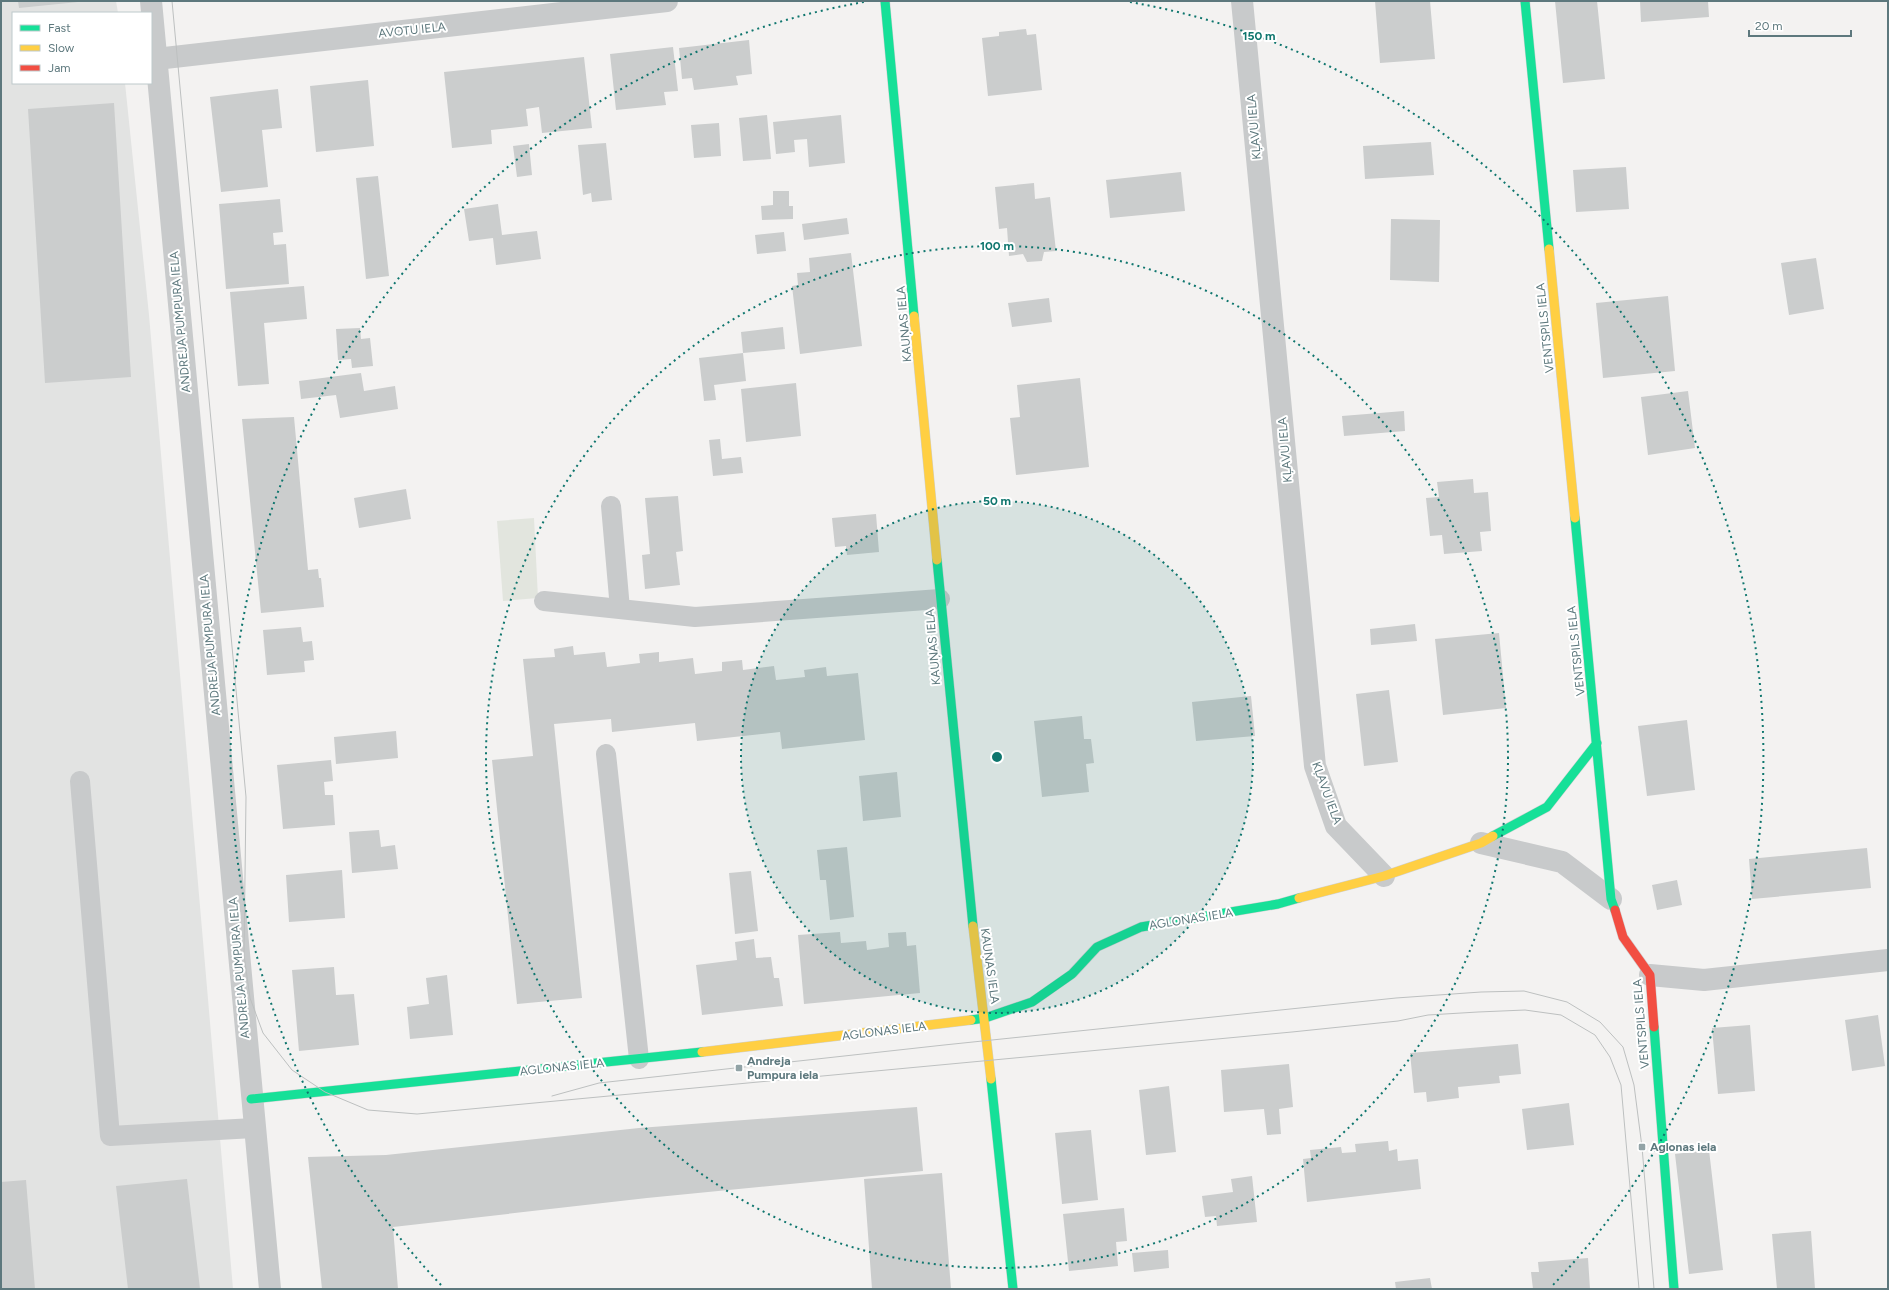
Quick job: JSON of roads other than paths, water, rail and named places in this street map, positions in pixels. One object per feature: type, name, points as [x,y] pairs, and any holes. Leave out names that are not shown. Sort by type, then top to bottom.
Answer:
[{"type":"street","name":"ANDREJA PUMPURA IELA","points":[[151,1],[152,12]]},
{"type":"street","name":"AVOTU IELA","points":[[156,58],[667,1]]},
{"type":"street","name":"KAUŅAS IELA","points":[[885,1],[968,888],[985,1018],[1013,1289]]},
{"type":"street","name":"KĻAVU IELA","points":[[1242,1],[1314,766],[1336,826],[1384,876]]},
{"type":"street","name":"VENTSPILS IELA","points":[[1525,1],[1611,899],[1623,937],[1650,975],[1674,1289]]},
{"type":"street","name":"ANDREJA PUMPURA IELA","points":[[152,12],[251,1099],[270,1289]]},
{"type":"street","name":"AGLONAS IELA","points":[[251,1099],[639,1059],[985,1018],[1032,1002],[1072,974],[1097,947],[1141,927],[1278,904],[1384,876],[1481,843],[1547,807],[1597,743]]},
{"type":"street","points":[[1481,843],[1562,862],[1611,899]]},
{"type":"street","points":[[1650,975],[1704,980],[1888,960]]},
{"type":"lane","points":[[610,506],[620,609]]},
{"type":"lane","points":[[544,601],[695,617],[940,599]]},
{"type":"lane","points":[[606,754],[639,1059]]},
{"type":"lane","points":[[80,781],[110,1136],[254,1128]]},
{"type":"tram line","points":[[172,1],[246,797],[244,955],[250,998],[263,1033],[292,1070],[325,1092],[368,1110],[417,1114],[1292,1032],[1398,1021],[1428,1015],[1525,1010],[1561,1015],[1595,1035],[1610,1057],[1621,1085],[1639,1289]]},
{"type":"tram line","points":[[552,1096],[599,1083],[944,1045],[1396,998],[1481,992],[1524,991],[1567,1002],[1600,1022],[1623,1047],[1634,1085],[1642,1147],[1654,1289]]},
{"type":"place","name":"Andreja Pumpura iela","points":[[739,1068]]},
{"type":"place","name":"Aglonas iela","points":[[1642,1147]]}]
